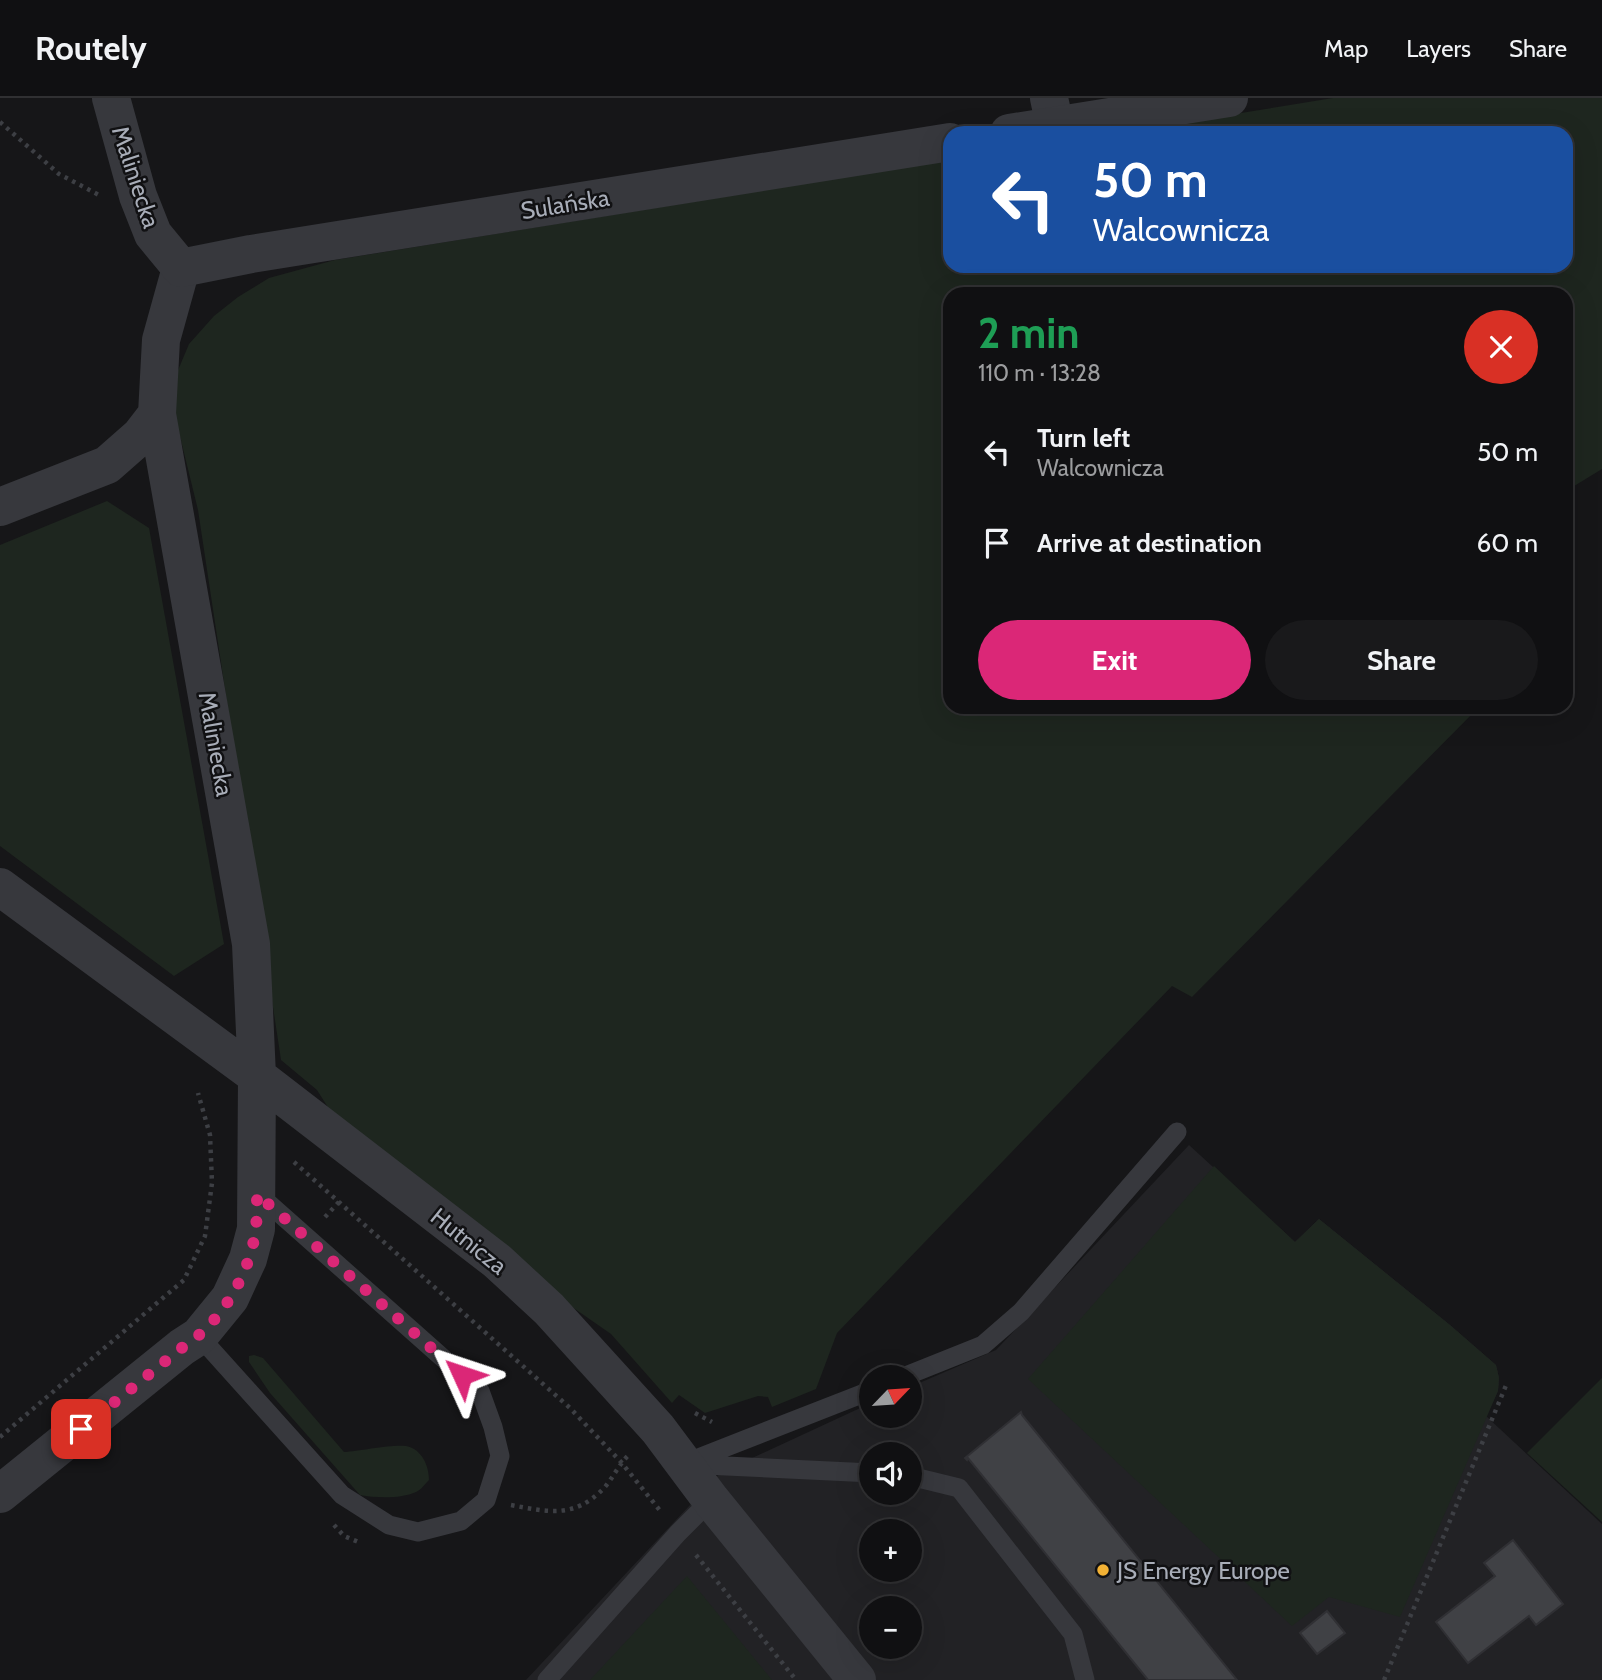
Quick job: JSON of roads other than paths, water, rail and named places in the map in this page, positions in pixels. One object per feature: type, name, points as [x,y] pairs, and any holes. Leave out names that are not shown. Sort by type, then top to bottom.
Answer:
[{"type":"street","name":"Maliniecka","points":[[0,1494],[200,1336],[230,1298],[248,1259],[256,1229],[257,1076],[251,944],[157,414],[161,340],[181,268],[153,234],[138,195],[111,98]]},
{"type":"street","points":[[1023,126],[1052,112],[1229,98]]},
{"type":"street","name":"Sulańska","points":[[181,268],[264,252],[943,143]]},
{"type":"street","points":[[0,507],[107,465],[140,436],[157,414]]},
{"type":"street","name":"Hutnicza","points":[[0,887],[257,1076],[506,1269],[549,1309],[658,1429],[711,1500],[857,1680]]},
{"type":"lane","points":[[922,1369],[983,1345],[1021,1312],[1177,1132]]},
{"type":"lane","points":[[200,1336],[342,1495],[389,1525],[418,1532],[461,1521],[486,1500],[500,1456],[480,1391],[257,1194]]},
{"type":"lane","points":[[683,1464],[859,1395]]},
{"type":"lane","points":[[683,1464],[859,1471]]},
{"type":"lane","points":[[922,1479],[959,1488],[1073,1634],[1085,1680]]},
{"type":"lane","points":[[547,1680],[677,1533],[711,1500]]},
{"type":"place","name":"JS Energy Europe","points":[[1103,1570]]}]
